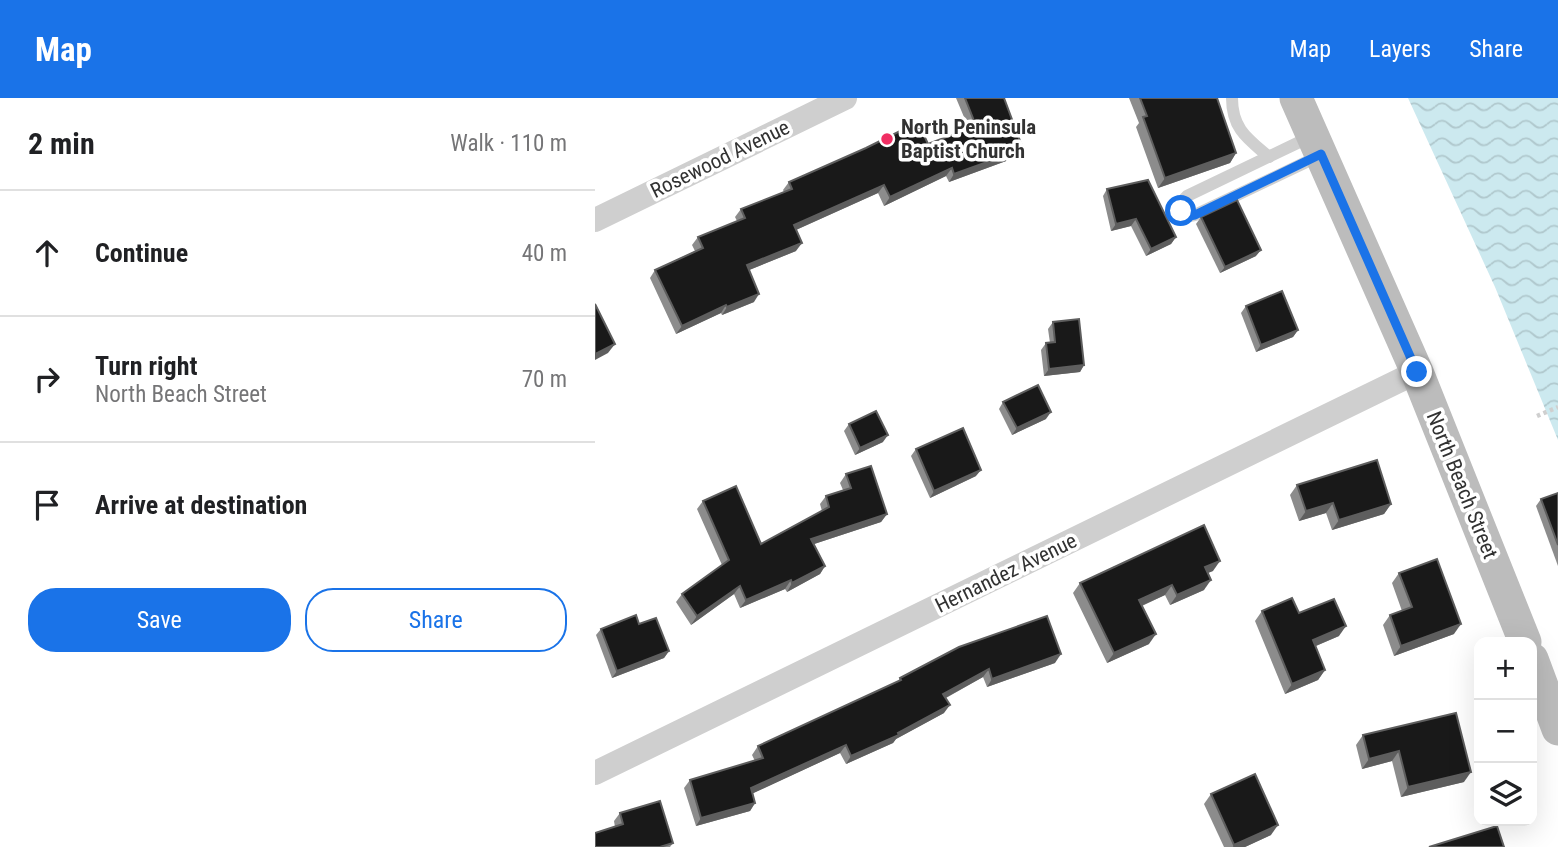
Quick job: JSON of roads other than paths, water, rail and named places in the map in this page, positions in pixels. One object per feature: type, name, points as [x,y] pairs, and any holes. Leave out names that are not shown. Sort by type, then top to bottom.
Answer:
[{"type":"street","name":"Rosewood Avenue","points":[[595,220],[845,98]]},
{"type":"street","name":"North Beach Street","points":[[1296,98],[1417,372],[1523,637]]},
{"type":"street","name":"Hernandez Avenue","points":[[595,773],[1417,372]]},
{"type":"street","points":[[1537,672],[1558,729]]},
{"type":"lane","points":[[1232,98],[1238,127],[1269,157]]},
{"type":"lane","points":[[1317,145],[1195,215],[1189,216],[1181,211],[1180,205],[1187,196],[1269,157],[1317,145]]},
{"type":"water","points":[[1408,98],[1558,98],[1558,440],[1495,287]]},
{"type":"place","name":"North Peninsula Baptist Church","points":[[887,139]]}]
